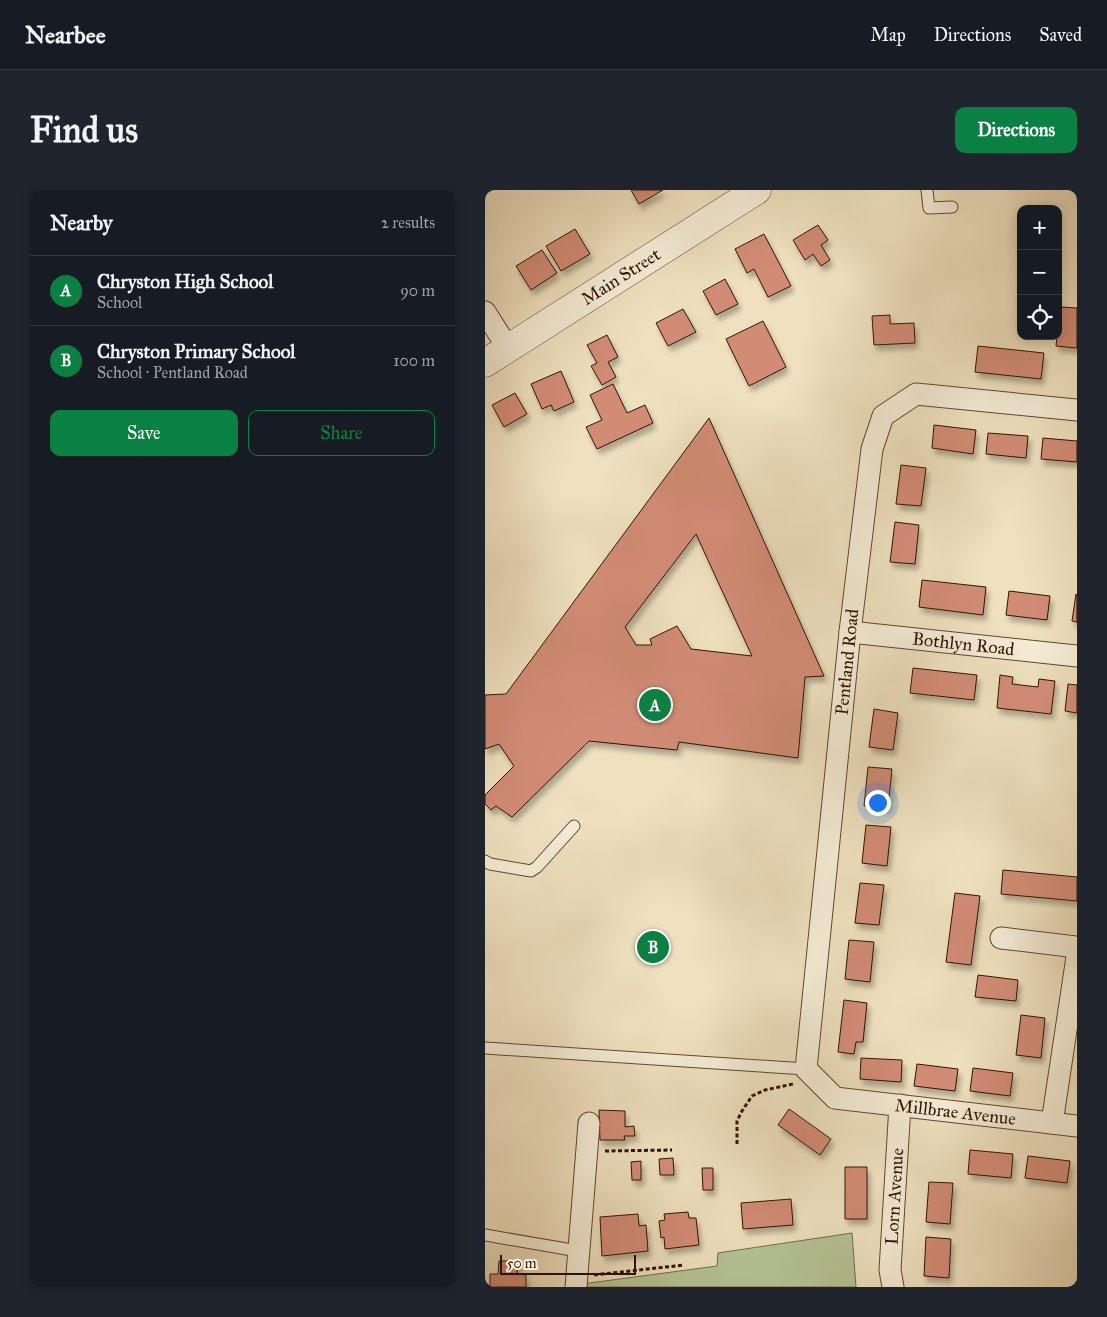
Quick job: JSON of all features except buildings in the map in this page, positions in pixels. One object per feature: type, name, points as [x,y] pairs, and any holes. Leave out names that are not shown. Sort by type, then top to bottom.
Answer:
[{"type":"street","name":"Main Street","points":[[485,363],[757,190]]},
{"type":"street","points":[[485,312],[508,348]]},
{"type":"street","name":"Pentland Road","points":[[811,1074],[850,632],[872,449],[883,416],[916,394],[1077,410]]},
{"type":"street","name":"Bothlyn Road","points":[[850,632],[1077,656]]},
{"type":"street","points":[[1001,938],[1077,947]]},
{"type":"street","points":[[1052,1123],[1077,957]]},
{"type":"street","name":"Millbrae Avenue","points":[[811,1074],[835,1098],[1077,1126]]},
{"type":"street","name":"Lorn Avenue","points":[[893,1287],[890,1270],[900,1106]]},
{"type":"street","points":[[576,1282],[589,1123]]},
{"type":"lane","points":[[927,190],[929,208],[952,208]]},
{"type":"lane","points":[[485,862],[531,871],[574,826]]},
{"type":"lane","points":[[485,1048],[811,1074]]},
{"type":"lane","points":[[485,1236],[578,1251]]},
{"type":"path","points":[[737,1144],[737,1121],[752,1096],[811,1074]]},
{"type":"path","points":[[587,1152],[672,1150]]},
{"type":"path","points":[[576,1282],[684,1265]]},
{"type":"green space","points":[[852,1233],[856,1287],[582,1287],[582,1284],[717,1266],[718,1253]]},
{"type":"place","name":"Chryston High School","points":[[655,705]]},
{"type":"place","name":"Chryston Primary School","points":[[653,947]]}]
